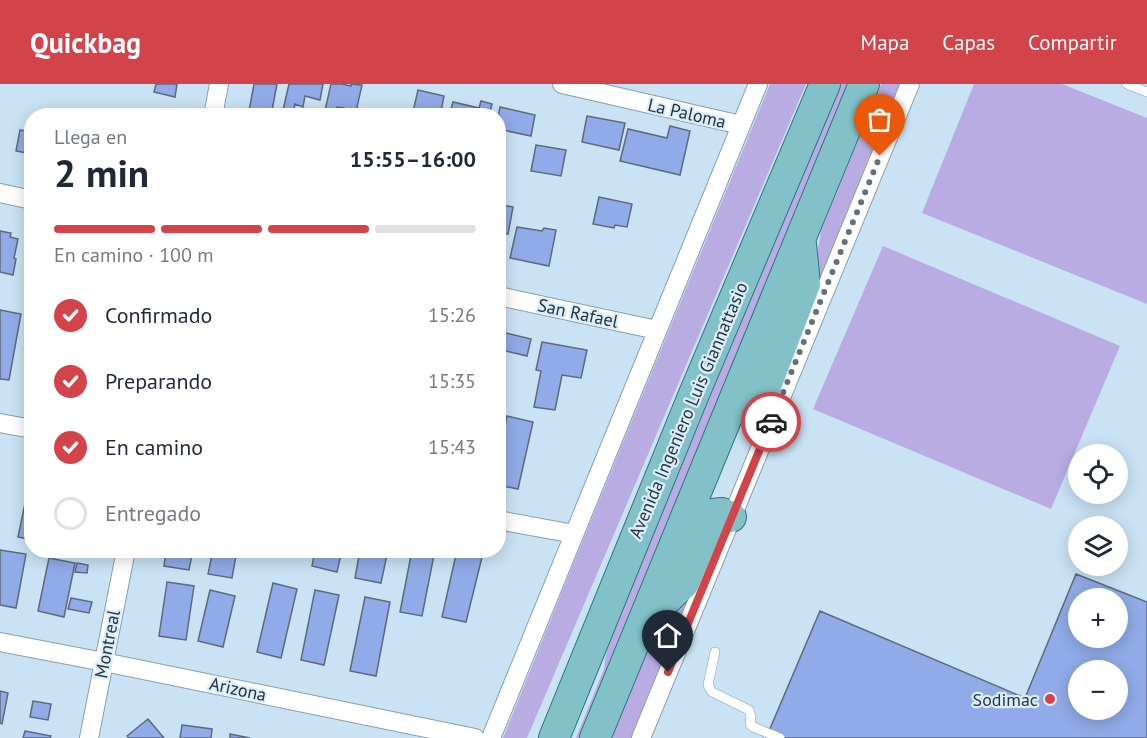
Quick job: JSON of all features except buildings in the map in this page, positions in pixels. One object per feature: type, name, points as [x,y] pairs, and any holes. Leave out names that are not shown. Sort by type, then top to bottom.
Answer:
[{"type":"main road","name":"Avenida Ingeniero Luis Giannattasio","points":[[554,738],[685,416],[825,84]]},
{"type":"main road","name":"Avenida Ingeniero Luis Giannattasio","points":[[595,738],[864,84]]},
{"type":"main road","points":[[769,427],[762,419],[758,407],[805,284],[800,239]]},
{"type":"main road","points":[[644,621],[684,583],[713,514],[722,513],[731,517]]},
{"type":"street","points":[[214,108],[219,84]]},
{"type":"street","points":[[491,738],[758,84]]},
{"type":"street","points":[[641,738],[909,84]]},
{"type":"street","name":"La Paloma","points":[[569,85],[741,125]]},
{"type":"street","points":[[0,193],[24,198]]},
{"type":"street","name":"San Rafael","points":[[506,298],[657,330]]},
{"type":"street","points":[[0,423],[24,428]]},
{"type":"street","points":[[506,521],[574,534]]},
{"type":"street","name":"Montreal","points":[[89,738],[124,558]]},
{"type":"street","name":"Arizona","points":[[0,642],[475,738]]},
{"type":"lane","points":[[1127,84],[1147,92]]},
{"type":"lane","points":[[715,652],[708,685],[712,692],[749,710],[750,724],[753,727],[780,738]]},
{"type":"shaded area","points":[[770,84],[806,84],[527,738],[503,738],[572,567]]},
{"type":"shaded area","points":[[837,84],[853,84],[582,738],[576,738],[604,669],[609,633]]},
{"type":"shaded area","points":[[881,84],[899,84],[787,360],[816,260],[821,231]]},
{"type":"shaded area","points":[[974,84],[1062,84],[1147,118],[1147,304],[922,213]]},
{"type":"shaded area","points":[[883,246],[1120,346],[1079,444],[1068,444],[1068,469],[1051,509],[813,409]]},
{"type":"shaded area","points":[[716,525],[688,602],[631,738],[611,738],[649,646],[685,600]]},
{"type":"way so far","points":[[771,422],[880,156]]},
{"type":"place","name":"Sodimac","points":[[1050,699]]},
{"type":"route","points":[[668,672],[771,422]]}]
